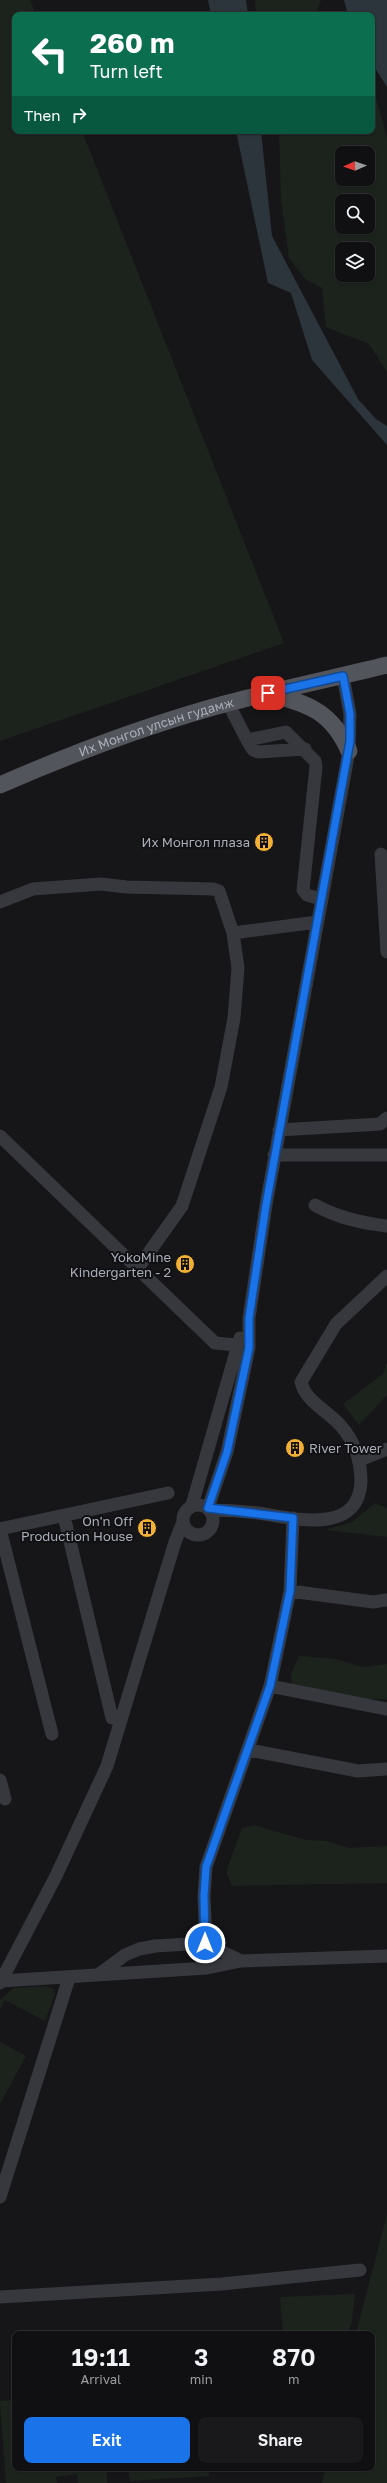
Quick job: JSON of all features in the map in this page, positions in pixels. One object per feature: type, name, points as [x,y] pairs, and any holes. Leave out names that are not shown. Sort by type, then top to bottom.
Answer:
[{"type":"main road","name":"Их Монгол улсын гудамж","points":[[0,786],[100,745],[228,703],[387,665]]},
{"type":"main road","points":[[268,693],[303,702],[321,713],[338,730],[349,751]]},
{"type":"street","points":[[183,1522],[186,1529],[194,1534],[206,1533],[227,1452],[249,1348],[249,1318],[274,1155],[349,751],[350,714],[343,676]]},
{"type":"street","points":[[228,703],[253,750],[258,752],[305,749]]},
{"type":"street","points":[[247,740],[284,731],[313,758],[316,767],[303,892],[321,899]]},
{"type":"street","points":[[381,854],[385,878],[387,952]]},
{"type":"street","points":[[0,902],[33,889],[101,884],[126,887],[213,889],[219,891],[222,897],[233,933],[238,968],[234,1018],[221,1087],[182,1206],[138,1268]]},
{"type":"street","points":[[233,933],[317,922]]},
{"type":"street","points":[[279,1130],[380,1124],[387,1118]]},
{"type":"street","points":[[0,1136],[215,1343],[236,1345]]},
{"type":"street","points":[[274,1155],[387,1155]]},
{"type":"street","points":[[315,1205],[332,1215],[387,1226]]},
{"type":"street","points":[[210,1513],[235,1510],[293,1518],[328,1520],[347,1511],[360,1495],[360,1460],[342,1427],[306,1394],[301,1382],[336,1324],[387,1276]]},
{"type":"street","points":[[192,1506],[236,1345],[249,1318]]},
{"type":"street","points":[[360,1460],[387,1449]]},
{"type":"street","points":[[52,1734],[0,1529],[168,1493]]},
{"type":"street","points":[[1,1982],[56,1876],[107,1766],[170,1558],[183,1522],[184,1512],[192,1506],[201,1504],[210,1513]]},
{"type":"street","points":[[64,1516],[112,1718]]},
{"type":"street","points":[[207,1968],[204,1896],[206,1867],[249,1750],[270,1686],[290,1591],[293,1518]]},
{"type":"street","points":[[170,1558],[194,1534]]},
{"type":"street","points":[[290,1591],[373,1602],[387,1600]]},
{"type":"street","points":[[270,1686],[387,1709]]},
{"type":"street","points":[[249,1750],[358,1771],[387,1769]]},
{"type":"street","points":[[0,1780],[5,1799]]},
{"type":"street","points":[[98,1975],[125,1955],[154,1946],[205,1943],[241,1961]]},
{"type":"street","points":[[1,1982],[207,1968],[241,1961],[387,1956]]},
{"type":"street","points":[[0,2197],[69,1978]]},
{"type":"street","points":[[0,2297],[229,2284],[360,2270]]},
{"type":"shaded area","points":[[0,0],[30,0],[35,12],[12,12],[12,134],[83,134],[284,643],[0,741]]},
{"type":"shaded area","points":[[208,0],[246,0],[248,12],[210,12]]},
{"type":"shaded area","points":[[255,0],[321,0],[316,12],[256,12]]},
{"type":"shaded area","points":[[344,0],[387,0],[387,87],[375,68],[375,12],[347,12]]},
{"type":"shaded area","points":[[375,94],[387,138],[387,372],[369,344],[326,327],[322,288],[305,279],[289,258],[281,199],[279,134],[375,134]]},
{"type":"shaded area","points":[[237,134],[261,134],[272,236],[358,399],[376,419],[387,426],[387,445],[312,360],[291,293],[268,283]]},
{"type":"shaded area","points":[[387,1362],[387,1395],[359,1425],[343,1404],[383,1374]]},
{"type":"shaded area","points":[[375,1503],[387,1508],[387,1537],[325,1530],[352,1522]]},
{"type":"shaded area","points":[[299,1656],[336,1659],[362,1667],[387,1664],[387,1699],[349,1699],[292,1686],[291,1674]]},
{"type":"shaded area","points":[[254,1825],[306,1840],[326,1841],[349,1848],[387,1846],[387,1883],[232,1886],[226,1872],[242,1828]]},
{"type":"shaded area","points":[[46,1986],[54,1989],[55,1995],[45,2021],[5,2000],[0,2009],[0,2000],[14,1988]]},
{"type":"shaded area","points":[[0,2042],[26,2056],[0,2104]]},
{"type":"shaded area","points":[[387,2214],[387,2483],[322,2483],[324,2471],[375,2471],[375,2331],[357,2331]]},
{"type":"shaded area","points":[[355,2294],[352,2321],[349,2331],[283,2331],[280,2297]]},
{"type":"shaded area","points":[[12,2400],[12,2471],[107,2471],[107,2483],[78,2483],[77,2474],[56,2477],[57,2483],[6,2483],[0,2401]]},
{"type":"shaded area","points":[[128,2471],[208,2471],[209,2476],[130,2481]]},
{"type":"place","name":"Их Монгол плаза","points":[[264,842]]},
{"type":"place","name":"YokoMine Kindergarten - 2","points":[[185,1264]]},
{"type":"place","name":"River Tower","points":[[295,1448]]},
{"type":"place","name":"On'n Off Production House","points":[[147,1528]]},
{"type":"route","points":[[205,1943],[204,1880],[206,1867],[249,1750],[264,1700],[270,1686],[290,1591],[293,1518],[235,1510],[210,1510],[208,1508],[227,1452],[249,1348],[249,1318],[266,1205],[350,741],[350,714],[343,676],[268,693]]}]
